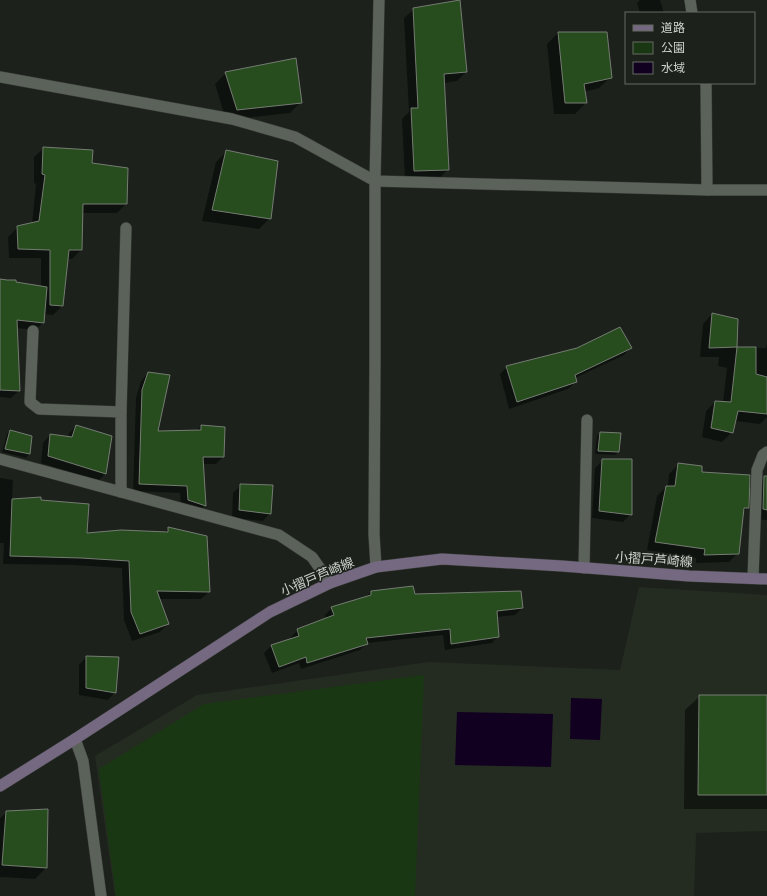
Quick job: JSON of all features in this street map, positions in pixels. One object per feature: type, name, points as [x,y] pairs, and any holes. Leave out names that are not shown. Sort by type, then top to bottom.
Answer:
[{"type":"main road","name":"小摺戸芦崎線","points":[[0,786],[76,739],[270,612],[330,583],[376,567],[442,560],[689,576],[767,579]]},
{"type":"street","points":[[376,567],[374,534],[376,362],[375,180],[379,0]]},
{"type":"street","points":[[690,0],[692,12]]},
{"type":"street","points":[[0,76],[232,119],[295,137],[375,180],[707,190],[767,190]]},
{"type":"street","points":[[706,84],[707,190]]},
{"type":"street","points":[[121,492],[121,412],[126,228]]},
{"type":"street","points":[[33,332],[30,402],[40,409],[121,412]]},
{"type":"street","points":[[584,568],[587,420]]},
{"type":"street","points":[[753,578],[757,470],[763,455],[767,452]]},
{"type":"street","points":[[0,459],[280,535],[312,557],[330,583]]},
{"type":"street","points":[[76,739],[83,761],[101,896]]},
{"type":"shaded area","points":[[639,587],[767,595],[767,831],[696,833],[694,896],[115,896],[95,756],[197,695],[429,662],[620,670]]},
{"type":"green space","points":[[424,675],[415,896],[116,896],[99,769],[204,704]]},
{"type":"water","points":[[571,698],[602,699],[600,740],[570,739]]},
{"type":"water","points":[[457,712],[553,714],[551,767],[455,765]]},
{"type":"building","points":[[460,0],[467,72],[444,74],[449,170],[414,171],[411,108],[418,108],[413,8]]},
{"type":"building","points":[[558,32],[607,32],[612,78],[584,84],[587,103],[565,103]]},
{"type":"building","points":[[296,58],[302,103],[237,110],[225,72]]},
{"type":"building","points":[[43,147],[93,150],[92,163],[128,168],[127,204],[83,204],[82,250],[69,250],[63,306],[50,305],[50,250],[18,249],[17,226],[39,221],[45,175],[42,174]]},
{"type":"building","points":[[226,150],[278,161],[271,219],[212,210]]},
{"type":"building","points":[[0,279],[16,280],[16,282],[47,287],[44,323],[17,320],[20,391],[0,390]]},
{"type":"building","points":[[712,313],[738,319],[737,347],[709,348]]},
{"type":"building","points":[[620,327],[632,348],[575,375],[577,382],[517,402],[506,366],[577,348]]},
{"type":"building","points":[[737,347],[756,347],[756,374],[767,377],[767,414],[738,411],[733,433],[711,428],[715,401],[731,402]]},
{"type":"building","points":[[148,372],[170,375],[158,431],[201,430],[201,425],[225,427],[224,457],[203,457],[206,506],[188,500],[187,486],[139,484],[142,390]]},
{"type":"building","points":[[76,425],[112,436],[106,474],[48,456],[50,434],[72,437]]},
{"type":"building","points":[[10,430],[32,436],[30,454],[5,449]]},
{"type":"building","points":[[600,432],[621,433],[619,452],[598,451]]},
{"type":"building","points":[[602,459],[632,459],[632,515],[599,511]]},
{"type":"building","points":[[678,463],[702,466],[702,472],[750,475],[749,508],[744,508],[739,554],[704,555],[705,549],[655,542],[666,486],[675,486]]},
{"type":"building","points":[[764,476],[767,476],[767,510],[763,509]]},
{"type":"building","points":[[240,484],[273,485],[271,514],[239,510]]},
{"type":"building","points":[[41,497],[41,500],[89,504],[87,533],[121,530],[168,532],[168,527],[207,536],[210,592],[157,591],[169,624],[140,634],[131,612],[129,561],[10,556],[12,499]]},
{"type":"building","points":[[413,586],[415,594],[521,591],[523,608],[497,611],[499,637],[451,644],[450,629],[366,638],[368,644],[307,663],[306,657],[279,667],[271,645],[299,636],[297,629],[334,615],[331,607],[371,595],[371,591]]},
{"type":"building","points":[[86,656],[119,657],[116,693],[86,688]]},
{"type":"building","points":[[699,695],[767,695],[767,795],[698,795]]},
{"type":"building","points":[[48,809],[47,868],[2,865],[6,811]]}]
